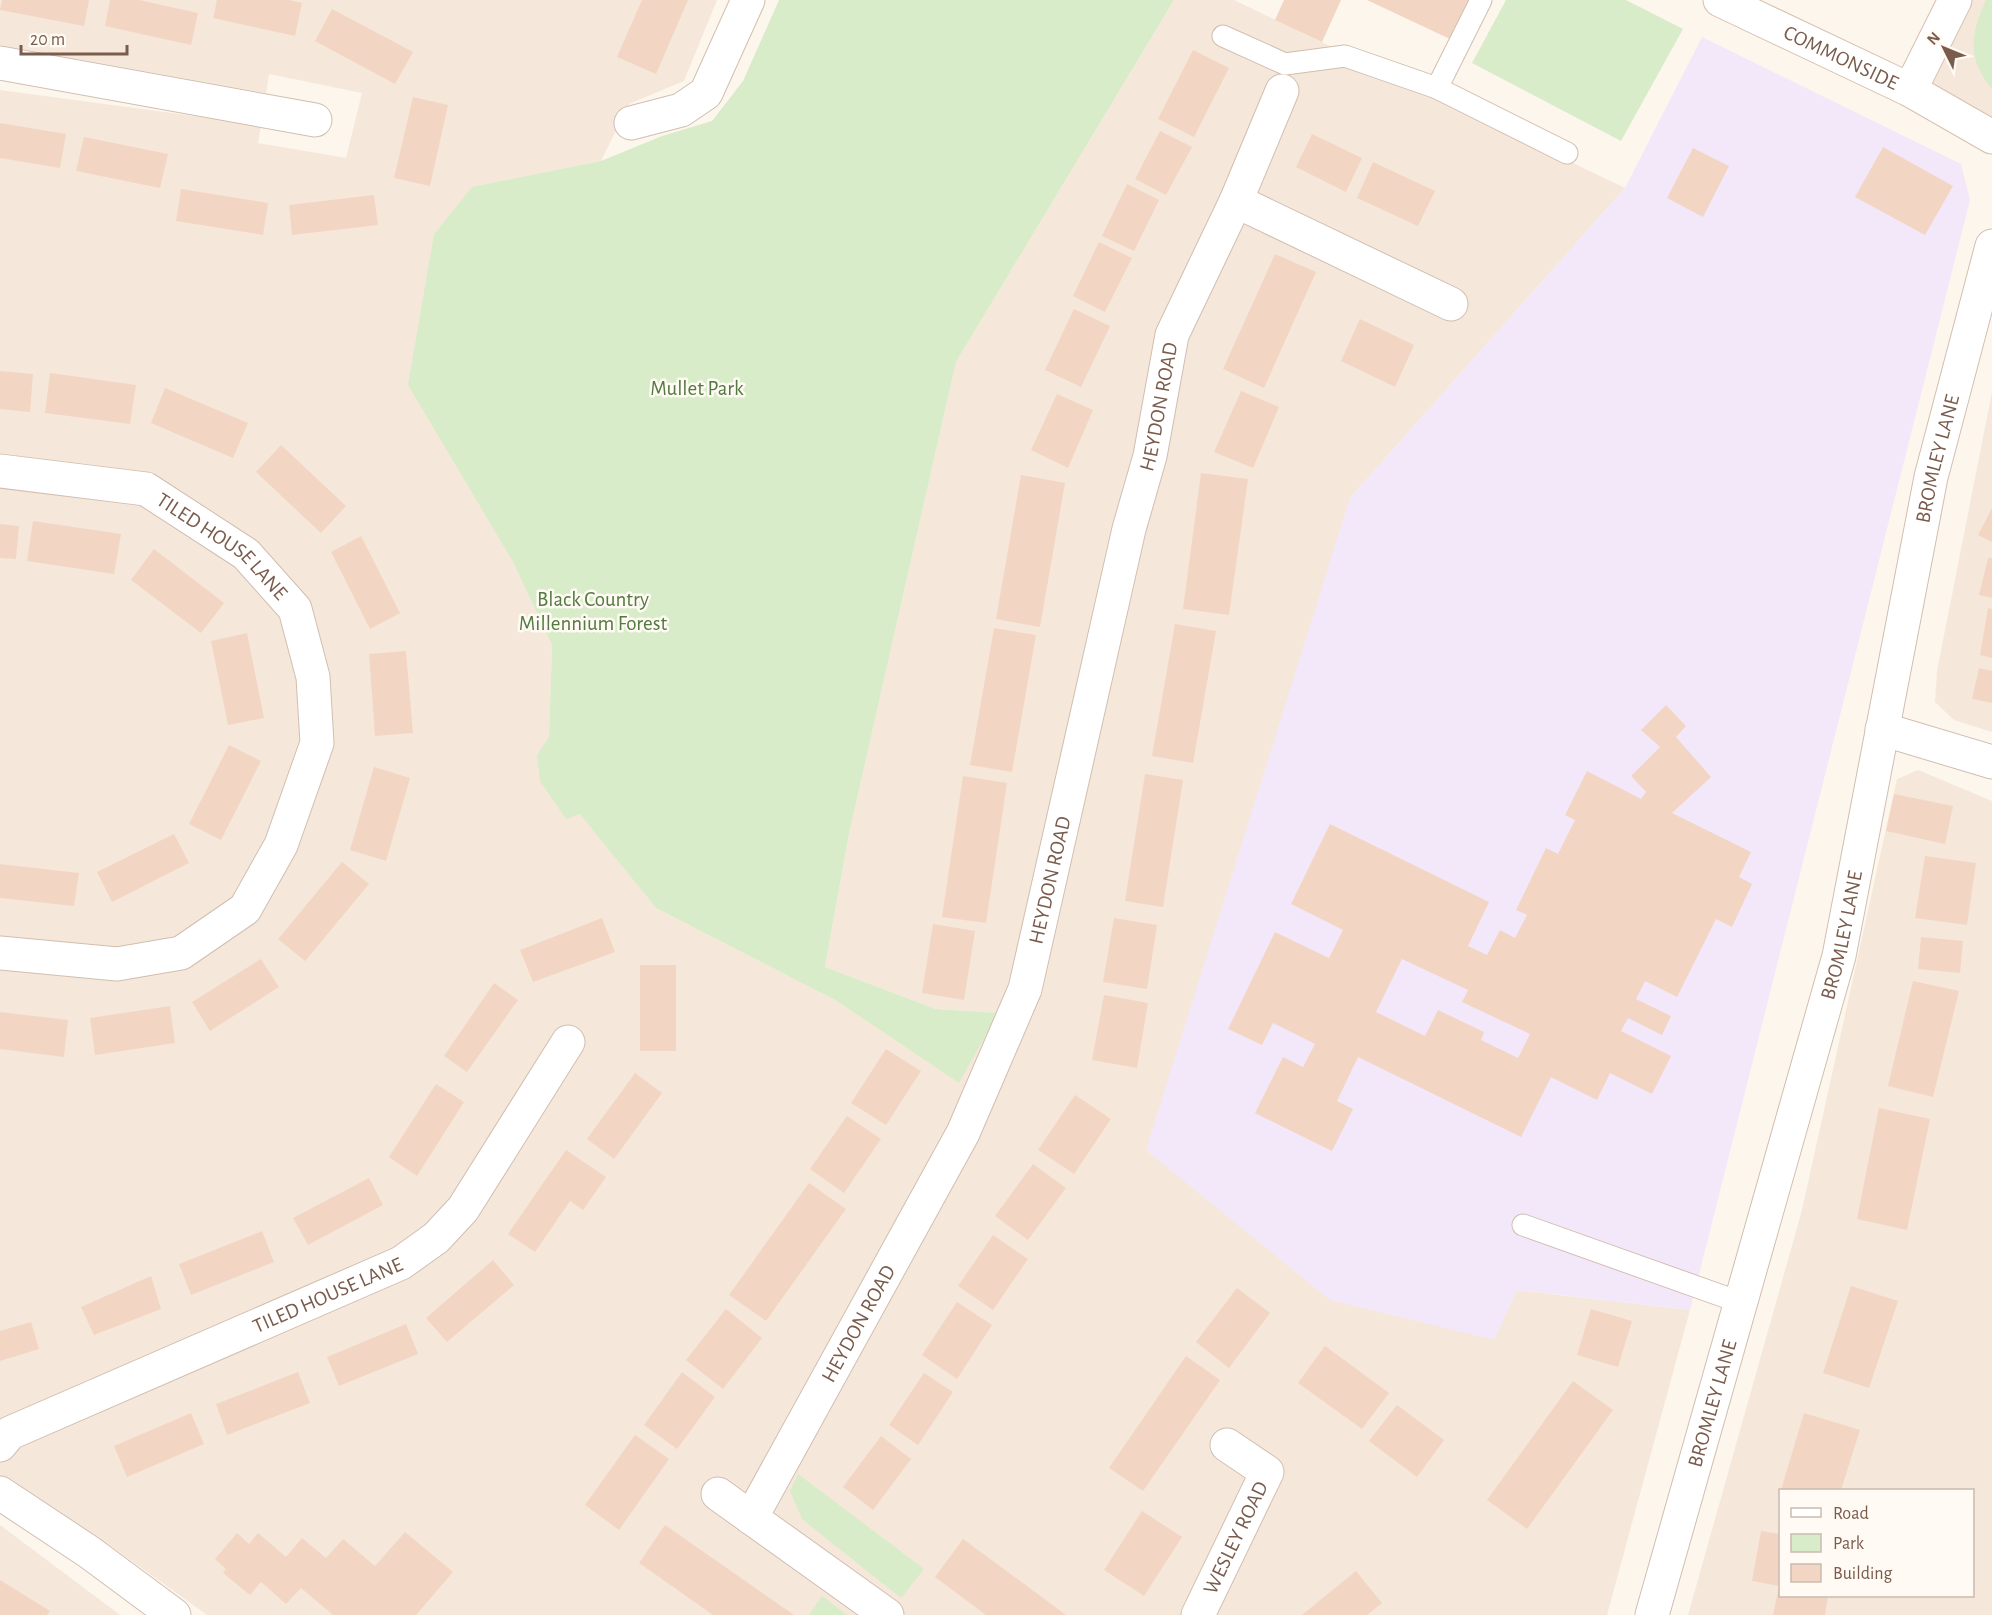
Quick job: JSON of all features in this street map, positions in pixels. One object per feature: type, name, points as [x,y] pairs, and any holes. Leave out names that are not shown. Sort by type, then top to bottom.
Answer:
[{"type":"street","points":[[631,123],[681,110],[706,93],[748,0]]},
{"type":"street","name":"COMMONSIDE","points":[[1720,0],[1910,90],[1992,137]]},
{"type":"street","points":[[1910,90],[1955,0]]},
{"type":"street","points":[[0,63],[315,120]]},
{"type":"street","name":"HEYDON ROAD","points":[[751,1518],[963,1134],[1025,989],[1127,540],[1150,456],[1172,335],[1236,201],[1282,91]]},
{"type":"street","points":[[1236,201],[1451,304]]},
{"type":"street","name":"BROMLEY LANE","points":[[1652,1615],[1839,956],[1931,477],[1992,246]]},
{"type":"street","name":"TILED HOUSE LANE","points":[[0,471],[146,489],[246,554],[295,609],[314,677],[317,743],[281,845],[245,909],[181,953],[117,964],[0,953]]},
{"type":"street","points":[[1882,729],[1992,762]]},
{"type":"street","name":"TILED HOUSE LANE","points":[[0,1445],[10,1433],[401,1263],[427,1244],[463,1209],[568,1042]]},
{"type":"street","name":"WESLEY ROAD","points":[[1198,1615],[1267,1472],[1227,1445]]},
{"type":"street","points":[[0,1493],[89,1552],[174,1615]]},
{"type":"street","points":[[718,1494],[887,1615]]},
{"type":"lane","points":[[1437,88],[1481,0]]},
{"type":"lane","points":[[1223,36],[1285,64],[1346,56],[1437,88],[1567,153]]},
{"type":"lane","points":[[1523,1225],[1742,1303]]},
{"type":"shaded area","points":[[0,0],[717,0],[684,81],[629,104],[601,161],[473,187],[434,234],[512,560],[552,645],[549,737],[580,813],[656,908],[845,1005],[997,1013],[936,1009],[825,967],[849,834],[956,362],[1174,0],[1234,0],[1625,188],[1350,498],[1516,1290],[1690,1310],[1607,1615],[207,1615],[108,1544],[0,1479],[0,90],[261,125],[258,143],[346,158],[362,93],[269,74],[266,93],[0,45]]},
{"type":"shaded area","points":[[1955,0],[1992,0],[1992,137],[1910,90]]},
{"type":"shaded area","points":[[1702,37],[1961,164],[1970,200],[1690,1310],[1517,1290],[1494,1340],[1330,1300],[1146,1150],[1350,498],[1625,188]]},
{"type":"shaded area","points":[[1992,392],[1992,732],[1954,720],[1935,702],[1937,671]]},
{"type":"shaded area","points":[[1918,770],[1992,801],[1992,1615],[1688,1615],[1802,1210],[1897,779]]},
{"type":"shaded area","points":[[0,1525],[120,1615],[0,1615]]},
{"type":"green space","name":"Mullet Park","points":[[779,0],[1174,0],[956,362],[849,834],[825,967],[936,1009],[998,1013],[959,1083],[837,1001],[656,908],[580,814],[566,819],[540,781],[537,755],[549,737],[552,645],[512,560],[408,385],[434,234],[472,187],[601,161],[662,136],[712,121],[743,81]]},
{"type":"green space","points":[[1506,0],[1626,0],[1683,29],[1621,141],[1472,63]]},
{"type":"green space","points":[[1986,0],[1992,0],[1992,89],[1978,67],[1974,46],[1974,35]]},
{"type":"green space","points":[[798,1474],[924,1569],[901,1598],[802,1519],[790,1491]]},
{"type":"green space","points":[[822,1596],[847,1615],[809,1615]]},
{"type":"building","points":[[2,0],[89,0],[84,26],[0,10]]},
{"type":"building","points":[[110,0],[139,0],[198,13],[191,45],[105,26]]},
{"type":"building","points":[[217,0],[289,0],[302,3],[295,36],[213,18]]},
{"type":"building","points":[[642,0],[688,0],[656,74],[617,57]]},
{"type":"building","points":[[1284,0],[1341,0],[1322,42],[1275,20]]},
{"type":"building","points":[[1367,0],[1471,0],[1452,40]]},
{"type":"building","points":[[332,9],[413,52],[395,84],[315,41]]},
{"type":"building","points":[[1193,50],[1229,68],[1194,137],[1158,119]]},
{"type":"building","points":[[413,97],[448,105],[430,186],[394,178]]},
{"type":"building","points":[[0,123],[66,134],[60,168],[0,158]]},
{"type":"building","points":[[1160,131],[1192,147],[1166,195],[1135,179]]},
{"type":"building","points":[[1312,134],[1362,158],[1346,192],[1296,167]]},
{"type":"building","points":[[84,137],[168,154],[160,188],[76,171]]},
{"type":"building","points":[[1883,147],[1953,186],[1925,235],[1855,197]]},
{"type":"building","points":[[1693,148],[1729,166],[1703,217],[1667,198]]},
{"type":"building","points":[[1373,162],[1435,191],[1418,226],[1357,198]]},
{"type":"building","points":[[1127,184],[1159,200],[1134,251],[1102,236]]},
{"type":"building","points":[[181,189],[268,203],[263,235],[176,221]]},
{"type":"building","points":[[374,195],[378,225],[292,235],[289,205]]},
{"type":"building","points":[[1099,242],[1132,258],[1105,312],[1073,296]]},
{"type":"building","points":[[1275,254],[1316,272],[1264,388],[1223,369]]},
{"type":"building","points":[[1074,309],[1110,326],[1081,387],[1045,370]]},
{"type":"building","points":[[1360,319],[1414,345],[1395,387],[1341,361]]},
{"type":"building","points":[[0,371],[33,374],[30,412],[0,409]]},
{"type":"building","points":[[50,373],[136,385],[130,424],[45,413]]},
{"type":"building","points":[[165,388],[248,423],[233,458],[151,423]]},
{"type":"building","points":[[1241,391],[1279,407],[1253,468],[1214,452]]},
{"type":"building","points":[[1057,394],[1093,410],[1068,468],[1031,450]]},
{"type":"building","points":[[281,445],[346,506],[321,533],[256,472]]},
{"type":"building","points":[[1201,473],[1248,479],[1229,615],[1183,609]]},
{"type":"building","points":[[1021,475],[1065,483],[1040,627],[996,619]]},
{"type":"building","points":[[1992,508],[1992,542],[1978,535]]},
{"type":"building","points":[[33,521],[121,534],[114,574],[27,561]]},
{"type":"building","points":[[0,524],[19,526],[16,559],[0,558]]},
{"type":"building","points":[[361,536],[400,613],[370,629],[331,552]]},
{"type":"building","points":[[154,549],[224,603],[201,633],[131,580]]},
{"type":"building","points":[[1988,558],[1992,558],[1992,598],[1979,595]]},
{"type":"building","points":[[1988,608],[1992,609],[1992,658],[1980,655]]},
{"type":"building","points":[[1175,624],[1216,631],[1193,763],[1152,756]]},
{"type":"building","points":[[994,628],[1036,635],[1012,772],[970,765]]},
{"type":"building","points":[[247,633],[264,718],[228,725],[211,641]]},
{"type":"building","points":[[406,651],[413,733],[375,736],[369,654]]},
{"type":"building","points":[[1979,668],[1992,671],[1992,703],[1972,699]]},
{"type":"building","points":[[1666,705],[1686,726],[1676,737],[1711,777],[1672,813],[1751,852],[1739,877],[1752,884],[1732,927],[1716,919],[1677,997],[1645,981],[1636,999],[1671,1016],[1662,1035],[1628,1018],[1621,1031],[1671,1056],[1652,1094],[1610,1073],[1597,1100],[1551,1077],[1521,1137],[1358,1057],[1337,1101],[1353,1109],[1332,1151],[1255,1113],[1283,1057],[1303,1067],[1315,1044],[1273,1023],[1262,1045],[1228,1029],[1275,932],[1329,958],[1343,930],[1291,904],[1330,824],[1489,902],[1468,946],[1487,955],[1500,930],[1515,938],[1527,915],[1516,910],[1546,848],[1558,854],[1575,820],[1565,815],[1587,771],[1641,799],[1646,792],[1631,776],[1660,747],[1641,730]],"holes":[[[1402,959],[1468,990],[1462,1002],[1530,1034],[1518,1058],[1481,1040],[1484,1032],[1438,1010],[1425,1036],[1376,1012]]]},
{"type":"building","points":[[229,745],[261,761],[221,840],[189,824]]},
{"type":"building","points":[[374,767],[410,778],[386,861],[350,850]]},
{"type":"building","points":[[1145,774],[1183,780],[1163,907],[1125,901]]},
{"type":"building","points":[[963,776],[1007,783],[986,923],[942,917]]},
{"type":"building","points":[[1894,794],[1953,806],[1945,844],[1886,831]]},
{"type":"building","points":[[174,834],[189,863],[112,902],[97,872]]},
{"type":"building","points":[[1925,856],[1976,863],[1967,925],[1915,918]]},
{"type":"building","points":[[342,862],[369,884],[305,961],[278,939]]},
{"type":"building","points":[[0,864],[79,873],[74,906],[0,898]]},
{"type":"building","points":[[602,918],[615,952],[533,982],[520,950]]},
{"type":"building","points":[[1114,918],[1157,925],[1147,989],[1103,982]]},
{"type":"building","points":[[933,924],[975,931],[964,1000],[922,993]]},
{"type":"building","points":[[1921,937],[1963,941],[1960,973],[1918,969]]},
{"type":"building","points":[[261,959],[279,987],[210,1031],[192,1002]]},
{"type":"building","points":[[640,965],[676,965],[676,1051],[640,1051]]},
{"type":"building","points":[[1913,981],[1959,991],[1933,1097],[1888,1086]]},
{"type":"building","points":[[494,983],[518,1000],[467,1072],[444,1056]]},
{"type":"building","points":[[1104,995],[1148,1003],[1137,1068],[1092,1060]]},
{"type":"building","points":[[170,1006],[175,1043],[95,1055],[90,1018]]},
{"type":"building","points":[[0,1012],[68,1020],[64,1057],[0,1049]]},
{"type":"building","points":[[886,1049],[921,1071],[886,1125],[851,1103]]},
{"type":"building","points":[[635,1073],[662,1093],[614,1159],[587,1139]]},
{"type":"building","points":[[436,1084],[464,1102],[417,1176],[389,1157]]},
{"type":"building","points":[[1075,1095],[1111,1119],[1074,1174],[1038,1150]]},
{"type":"building","points":[[1879,1108],[1930,1119],[1907,1230],[1857,1219]]},
{"type":"building","points":[[847,1116],[881,1139],[844,1193],[810,1169]]},
{"type":"building","points":[[566,1150],[606,1177],[583,1210],[570,1201],[535,1252],[508,1234]]},
{"type":"building","points":[[1033,1164],[1066,1188],[1028,1240],[995,1216]]},
{"type":"building","points":[[369,1178],[383,1205],[308,1245],[293,1218]]},
{"type":"building","points":[[809,1183],[846,1209],[766,1321],[729,1295]]},
{"type":"building","points":[[262,1231],[274,1262],[191,1295],[179,1264]]},
{"type":"building","points":[[993,1235],[1028,1259],[993,1310],[958,1286]]},
{"type":"building","points":[[493,1260],[514,1285],[447,1342],[426,1318]]},
{"type":"building","points":[[151,1276],[161,1309],[94,1335],[81,1307]]},
{"type":"building","points":[[1851,1286],[1898,1301],[1869,1388],[1823,1373]]},
{"type":"building","points":[[1237,1288],[1270,1313],[1229,1368],[1196,1342]]},
{"type":"building","points":[[957,1302],[992,1325],[957,1379],[922,1355]]},
{"type":"building","points":[[726,1309],[762,1338],[723,1389],[686,1360]]},
{"type":"building","points":[[1591,1309],[1632,1321],[1618,1367],[1577,1355]]},
{"type":"building","points":[[31,1322],[39,1349],[0,1361],[0,1331]]},
{"type":"building","points":[[406,1324],[418,1354],[339,1386],[327,1357]]},
{"type":"building","points":[[1325,1346],[1389,1393],[1362,1429],[1298,1383]]},
{"type":"building","points":[[1186,1356],[1220,1380],[1143,1491],[1109,1468]]},
{"type":"building","points":[[298,1372],[310,1403],[227,1435],[216,1404]]},
{"type":"building","points":[[682,1372],[715,1397],[677,1449],[644,1425]]},
{"type":"building","points":[[924,1373],[953,1392],[918,1445],[889,1425]]},
{"type":"building","points":[[1573,1381],[1613,1410],[1527,1529],[1487,1500]]},
{"type":"building","points":[[1397,1405],[1444,1440],[1417,1477],[1369,1441]]},
{"type":"building","points":[[191,1413],[204,1444],[127,1477],[114,1446]]},
{"type":"building","points":[[1804,1413],[1860,1430],[1841,1489],[1781,1489]]},
{"type":"building","points":[[635,1435],[669,1459],[619,1530],[585,1505]]},
{"type":"building","points":[[881,1436],[911,1459],[873,1510],[843,1487]]},
{"type":"building","points":[[1142,1511],[1182,1537],[1144,1596],[1104,1570]]},
{"type":"building","points":[[665,1525],[794,1615],[713,1615],[639,1563]]},
{"type":"building","points":[[1761,1531],[1779,1534],[1779,1586],[1752,1581]]},
{"type":"building","points":[[405,1532],[453,1572],[416,1615],[333,1615],[301,1588],[286,1604],[261,1582],[250,1595],[223,1573],[226,1569],[215,1559],[237,1533],[249,1544],[258,1533],[286,1557],[302,1538],[326,1558],[343,1539],[375,1566]]},
{"type":"building","points":[[963,1539],[1066,1615],[986,1615],[935,1577]]},
{"type":"building","points":[[1356,1571],[1382,1603],[1367,1615],[1302,1615]]},
{"type":"building","points":[[0,1580],[50,1611],[47,1615],[0,1615]]},
{"type":"building","points":[[1779,1586],[1779,1597],[1828,1597],[1825,1615],[1773,1615]]},
{"type":"park label","name":"Black Country Millennium Forest","points":[[593,611]]}]
